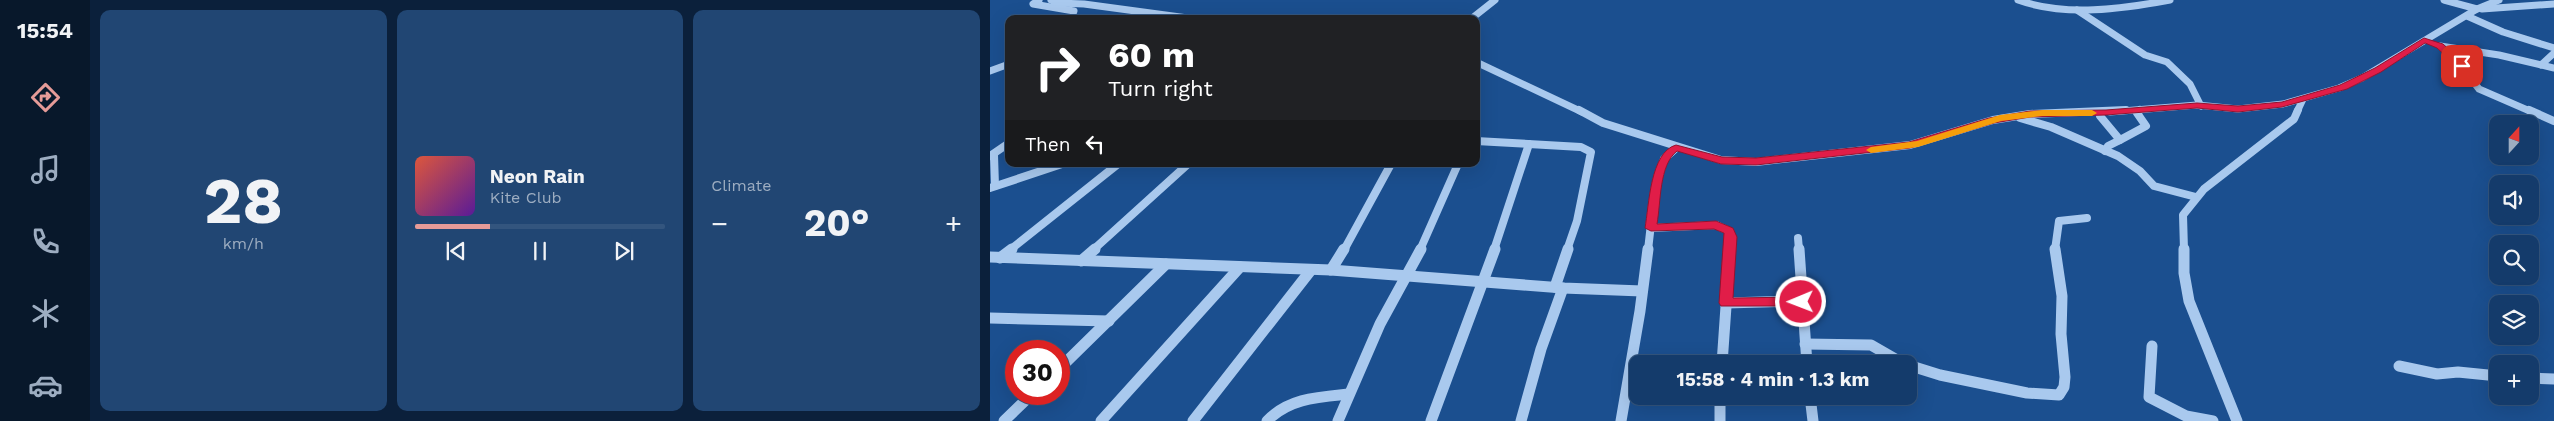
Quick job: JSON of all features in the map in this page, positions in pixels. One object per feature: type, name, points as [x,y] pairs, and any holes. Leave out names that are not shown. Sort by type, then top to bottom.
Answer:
[{"type":"street","points":[[1039,0],[1033,4],[1074,11],[1072,15]]},
{"type":"street","points":[[1051,0],[1058,3],[1084,4],[1160,15]]},
{"type":"street","points":[[1084,4],[1095,0]]},
{"type":"street","points":[[1476,15],[1496,0]]},
{"type":"street","points":[[2018,0],[2034,6],[2076,10],[2170,0]]},
{"type":"street","points":[[2444,0],[2479,9],[2492,10],[2554,4]]},
{"type":"street","points":[[1480,64],[1567,104],[1598,121],[1676,148],[1721,160],[1756,162],[1910,145],[1993,120],[2015,116],[2101,113],[2201,106],[2238,109],[2282,104],[2339,88],[2362,78],[2466,16],[2499,0]]},
{"type":"street","points":[[2076,10],[2145,55],[2167,62],[2190,84],[2201,106]]},
{"type":"street","points":[[1137,15],[1142,13]]},
{"type":"street","points":[[2466,16],[2503,32],[2554,48]]},
{"type":"street","points":[[2424,40],[2440,46],[2499,55],[2554,68]]},
{"type":"street","points":[[2440,46],[2456,60],[2479,89],[2500,100],[2554,121]]},
{"type":"street","points":[[2541,65],[2554,53]]},
{"type":"street","points":[[990,71],[1005,65]]},
{"type":"street","points":[[2237,421],[2202,336],[2187,290],[2184,273],[2183,215],[2196,197],[2294,119],[2303,99]]},
{"type":"street","points":[[2105,151],[2108,146],[2146,126],[2137,113],[2140,110]]},
{"type":"street","points":[[2101,113],[2100,116],[2120,140]]},
{"type":"street","points":[[2015,116],[2051,127],[2105,151],[2133,166],[2154,186],[2196,197]]},
{"type":"street","points":[[1480,141],[1581,147],[1591,152],[1577,221],[1521,421]]},
{"type":"street","points":[[1431,421],[1483,282],[1529,144]]},
{"type":"street","points":[[1005,147],[992,155],[992,187],[1053,167]]},
{"type":"street","points":[[1620,421],[1660,168],[1666,156],[1676,148]]},
{"type":"street","points":[[995,257],[1114,167]]},
{"type":"street","points":[[1081,261],[1185,167]]},
{"type":"street","points":[[1331,270],[1358,227],[1389,167]]},
{"type":"street","points":[[1338,421],[1380,324],[1406,276],[1457,167]]},
{"type":"street","points":[[1917,369],[1932,374],[2047,398],[2059,395],[2064,387],[2065,377],[2061,334],[2062,296],[2056,252],[2057,231],[2059,221],[2087,218]]},
{"type":"street","points":[[1651,228],[1716,225],[1729,231],[1731,237],[1723,355]]},
{"type":"street","points":[[1798,238],[1806,355]]},
{"type":"street","points":[[995,257],[1331,270],[1559,288],[1642,291]]},
{"type":"street","points":[[1070,358],[1166,264]]},
{"type":"street","points":[[1101,421],[1240,267]]},
{"type":"street","points":[[1192,421],[1311,270]]},
{"type":"street","points":[[1726,303],[1801,302]]},
{"type":"street","points":[[990,318],[1109,321]]},
{"type":"street","points":[[1805,344],[1867,345],[1876,348],[1886,355]]},
{"type":"street","points":[[2152,346],[2149,397],[2186,416],[2213,421]]},
{"type":"street","points":[[2400,366],[2437,374],[2458,372],[2489,375]]},
{"type":"street","points":[[2539,378],[2554,379]]},
{"type":"street","points":[[1267,421],[1277,410],[1301,400],[1349,394]]},
{"type":"street","points":[[1004,421],[1021,405]]},
{"type":"street","points":[[1720,405],[1720,421]]},
{"type":"street","points":[[1811,405],[1812,421]]},
{"type":"slow traffic","points":[[1871,150],[1918,144],[2000,118],[2042,113],[2092,113]]},
{"type":"route","points":[[1801,302],[1726,303],[1731,237],[1729,231],[1724,227],[1716,225],[1651,228],[1660,168],[1669,153],[1676,148],[1721,160],[1756,162],[1899,147],[1931,140],[2000,118],[2030,114],[2106,112],[2197,105],[2219,109],[2263,107],[2303,99],[2344,87],[2378,70],[2424,40],[2440,46],[2462,66]]}]
